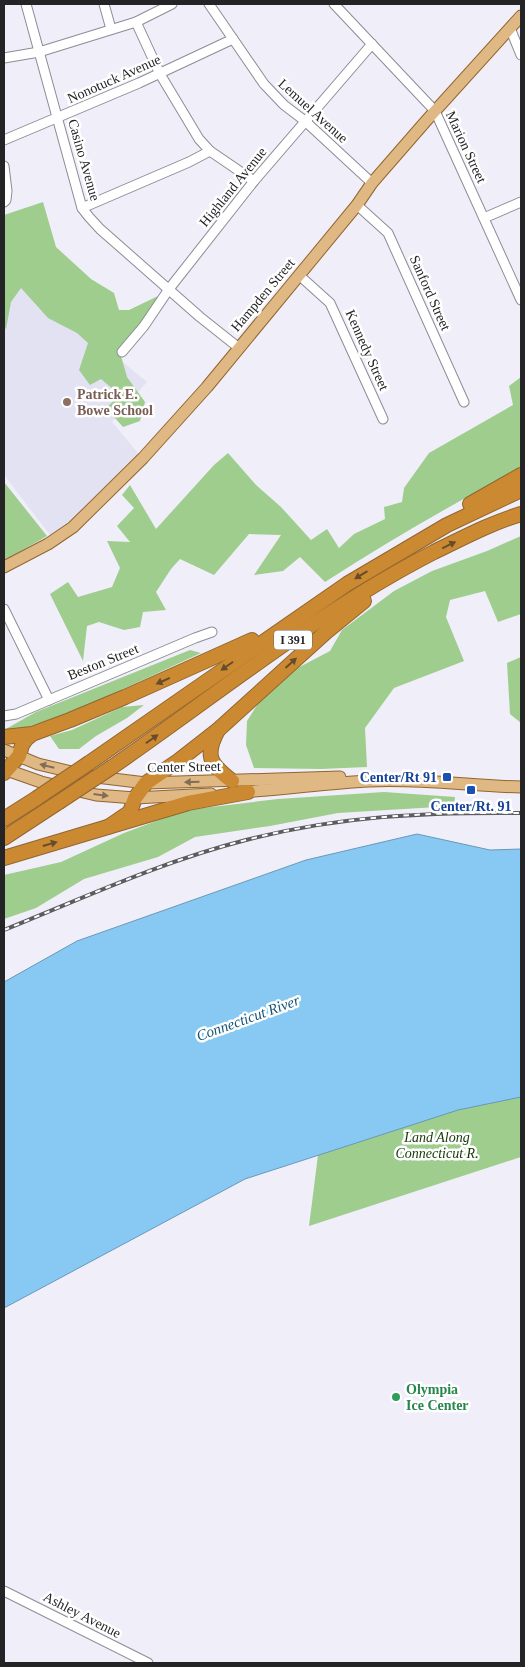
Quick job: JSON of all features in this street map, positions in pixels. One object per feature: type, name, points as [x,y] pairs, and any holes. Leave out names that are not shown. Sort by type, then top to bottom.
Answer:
[{"type":"highway","points":[[403,550],[450,516],[521,475]]},
{"type":"highway","points":[[403,550],[468,514],[521,490]]},
{"type":"highway","name":"I 391","points":[[4,838],[112,767],[364,592],[419,560],[484,528],[521,516]]},
{"type":"highway","name":"I 391","points":[[4,819],[89,763],[346,584],[403,550]]},
{"type":"highway","points":[[108,827],[130,812],[135,798],[146,783],[219,729],[335,624],[419,560]]},
{"type":"highway","points":[[5,771],[19,756],[26,738],[32,734],[126,697],[287,624]]},
{"type":"highway","points":[[219,729],[212,742],[210,753],[216,769],[232,781]]},
{"type":"highway","points":[[4,737],[32,734]]},
{"type":"highway","points":[[4,858],[188,803],[248,792]]},
{"type":"main road","name":"Hampden Street","points":[[4,567],[53,541],[79,522],[174,425],[300,276],[357,205],[372,183],[434,111],[521,16]]},
{"type":"main road","name":"Center Street","points":[[4,750],[38,764],[88,776],[146,783],[352,777],[368,781]]},
{"type":"main road","name":"Center Street","points":[[5,771],[71,790],[96,795],[135,798],[248,792],[368,781],[521,787]]},
{"type":"street","name":"Casino Avenue","points":[[26,4],[82,208],[100,229],[200,317],[239,348]]},
{"type":"street","points":[[104,4],[111,29]]},
{"type":"street","points":[[4,58],[39,52],[136,22],[172,4]]},
{"type":"street","name":"Lemuel Avenue","points":[[209,4],[273,95],[305,121],[372,183]]},
{"type":"street","name":"Marion Street","points":[[339,6],[434,111],[521,300]]},
{"type":"street","points":[[136,22],[160,74],[199,139],[210,150],[254,181]]},
{"type":"street","points":[[510,28],[521,55]]},
{"type":"street","name":"Nonotuck Avenue","points":[[4,140],[160,74],[233,39]]},
{"type":"street","name":"Highland Avenue","points":[[122,352],[144,326],[169,289],[254,181],[372,44]]},
{"type":"street","points":[[82,208],[189,162],[210,150]]},
{"type":"street","points":[[4,166],[7,191],[4,202]]},
{"type":"street","points":[[484,218],[521,202]]},
{"type":"street","name":"Sanford Street","points":[[357,205],[388,233],[464,402]]},
{"type":"street","name":"Kennedy Street","points":[[300,276],[330,303],[383,419]]},
{"type":"street","points":[[4,609],[49,700]]},
{"type":"street","name":"Beston Street","points":[[4,716],[16,714],[212,632]]},
{"type":"street","name":"Ashley Avenue","points":[[4,1591],[148,1663]]},
{"type":"shaded area","name":"Patrick E. Bowe School","points":[[4,255],[108,350],[147,382],[112,422],[138,453],[67,524],[50,535],[4,475]]},
{"type":"green space","points":[[43,202],[56,247],[91,279],[114,293],[119,310],[129,310],[158,296],[147,315],[119,349],[127,377],[145,402],[140,421],[123,427],[106,408],[120,395],[101,379],[90,385],[79,370],[88,343],[77,333],[48,318],[21,288],[11,302],[6,329],[4,327],[4,215]]},
{"type":"green space","points":[[521,377],[521,468],[422,523],[325,582],[300,557],[283,571],[254,575],[281,535],[249,534],[214,575],[180,559],[156,592],[166,610],[143,612],[140,627],[124,630],[99,622],[87,626],[83,661],[50,594],[68,582],[78,597],[112,587],[120,568],[107,541],[130,542],[117,526],[134,508],[122,495],[130,485],[156,529],[214,465],[228,453],[256,485],[281,507],[311,540],[327,529],[339,548],[354,534],[385,519],[384,507],[402,502],[404,488],[429,453],[513,405],[509,386]]},
{"type":"green space","points":[[4,482],[47,536],[4,561]]},
{"type":"green space","points":[[521,536],[521,614],[498,622],[485,591],[450,600],[446,617],[464,661],[394,688],[365,728],[367,767],[321,769],[254,768],[246,745],[247,721],[261,699],[290,672],[330,651],[342,630],[394,591],[432,571],[487,551]]},
{"type":"green space","points":[[190,650],[201,653],[78,710],[27,727],[4,730],[36,712]]},
{"type":"green space","points":[[521,657],[521,723],[510,714],[507,663]]},
{"type":"green space","points":[[144,705],[79,749],[59,749],[50,736],[72,730],[122,707]]},
{"type":"green space","points":[[384,792],[455,797],[454,806],[338,813],[270,826],[195,837],[158,857],[84,879],[36,908],[4,919],[4,875],[61,862],[124,833],[186,810],[278,799]]},
{"type":"green space","name":"Land Along Connecticut R.","points":[[521,1081],[521,1157],[309,1226],[318,1155]]},
{"type":"water","name":"Connecticut River","points":[[417,834],[490,850],[521,849],[521,1097],[458,1110],[245,1179],[4,1308],[4,982],[77,941],[306,860]]},
{"type":"railway","points":[[4,930],[184,858],[281,832],[382,817],[451,813],[521,813]]},
{"type":"place","name":"Patrick E. Bowe School","points":[[67,402]]},
{"type":"place","name":"Center/Rt 91","points":[[447,777]]},
{"type":"place","name":"Center/Rt. 91","points":[[471,790]]},
{"type":"place","name":"Olympia Ice Center","points":[[396,1397]]}]
